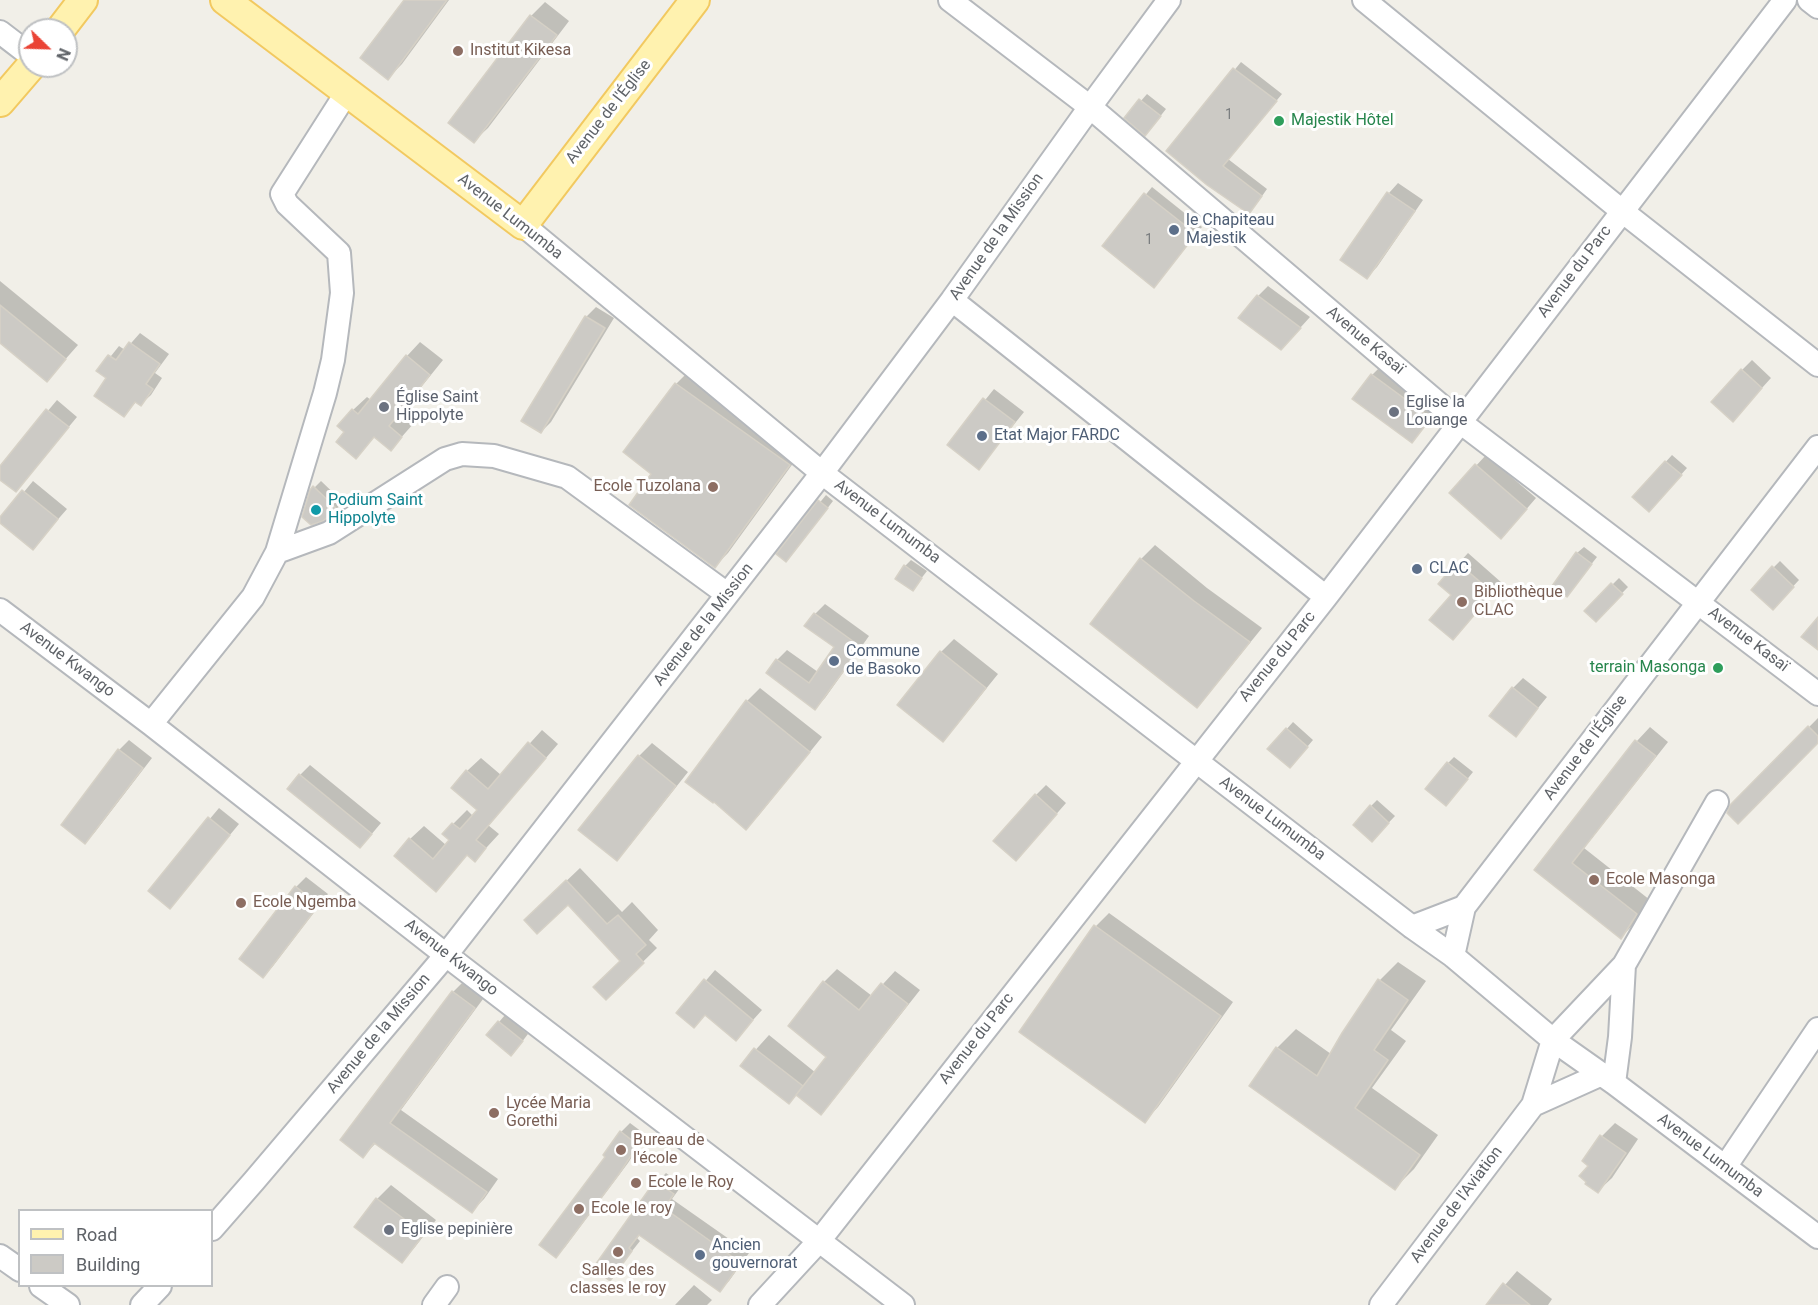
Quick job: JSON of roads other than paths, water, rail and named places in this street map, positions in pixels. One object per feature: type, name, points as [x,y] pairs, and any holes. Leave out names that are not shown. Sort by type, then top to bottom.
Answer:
[{"type":"main road","points":[[69,18],[83,0]]},
{"type":"main road","name":"Avenue Lumumba","points":[[225,0],[523,225]]},
{"type":"main road","name":"Avenue de l'Église","points":[[523,225],[695,0]]},
{"type":"main road","points":[[0,102],[21,78]]},
{"type":"street","name":"Avenue Kasaï","points":[[950,0],[1090,107],[1460,422],[1818,694]]},
{"type":"street","name":"Avenue de la Mission","points":[[213,1228],[446,955],[822,473],[952,300],[1169,0]]},
{"type":"street","points":[[1364,0],[1622,211],[1818,365]]},
{"type":"street","name":"Avenue du Parc","points":[[760,1305],[819,1241],[1326,597],[1785,0]]},
{"type":"street","points":[[1809,0],[1818,7]]},
{"type":"street","points":[[0,32],[18,46]]},
{"type":"street","points":[[151,724],[253,597],[277,552],[325,393],[333,360],[342,293],[339,253],[287,204],[282,194],[347,92]]},
{"type":"street","name":"Avenue Lumumba","points":[[523,225],[822,473],[1195,761],[1453,956],[1553,1041],[1608,1079],[1818,1237]]},
{"type":"street","points":[[952,300],[1326,597]]},
{"type":"street","name":"Avenue de l'Église","points":[[1464,908],[1818,447]]},
{"type":"street","points":[[277,552],[329,533],[445,459],[462,454],[494,456],[567,477],[727,594]]},
{"type":"street","name":"Avenue Kwango","points":[[0,610],[903,1305]]},
{"type":"street","points":[[1553,1041],[1624,965],[1717,802]]},
{"type":"street","points":[[1412,927],[1464,908]]},
{"type":"street","points":[[1453,956],[1464,908]]},
{"type":"street","points":[[1608,1079],[1620,1037],[1624,965]]},
{"type":"street","points":[[1725,1167],[1818,1029]]},
{"type":"street","name":"Avenue de l'Aviation","points":[[1381,1305],[1533,1104],[1553,1041]]},
{"type":"street","name":"Avenue de l'Aviation","points":[[1533,1104],[1608,1079]]},
{"type":"street","points":[[0,1257],[18,1269]]},
{"type":"street","points":[[42,1287],[62,1303]]},
{"type":"street","points":[[142,1305],[159,1287]]},
{"type":"street","points":[[434,1305],[447,1287]]},
{"type":"place","name":"Institut Kikesa","points":[[458,51]]},
{"type":"place","name":"Majestik Hôtel","points":[[1279,121]]},
{"type":"place","name":"le Chapiteau Majestik","points":[[1174,230]]},
{"type":"place","name":"Église Saint Hippolyte","points":[[384,407]]},
{"type":"place","name":"Eglise la Louange","points":[[1394,412]]},
{"type":"place","name":"Etat Major FARDC","points":[[982,436]]},
{"type":"place","name":"Ecole Tuzolana","points":[[713,487]]},
{"type":"place","name":"Podium Saint Hippolyte","points":[[316,510]]},
{"type":"place","name":"CLAC","points":[[1417,569]]},
{"type":"place","name":"Bibliothèque CLAC","points":[[1462,602]]},
{"type":"place","name":"Commune de Basoko","points":[[834,661]]},
{"type":"place","name":"terrain Masonga","points":[[1718,668]]},
{"type":"place","name":"Ecole Masonga","points":[[1594,880]]},
{"type":"place","name":"Ecole Ngemba","points":[[241,903]]},
{"type":"place","name":"Lycée Maria Gorethi","points":[[494,1113]]},
{"type":"place","name":"Bureau de l'école","points":[[621,1150]]},
{"type":"place","name":"Ecole le Roy","points":[[636,1183]]},
{"type":"place","name":"Ecole le roy","points":[[579,1209]]},
{"type":"place","name":"Eglise pepinière","points":[[389,1230]]},
{"type":"place","name":"Salles des classes le roy","points":[[618,1252]]},
{"type":"place","name":"Ancien gouvernorat","points":[[700,1255]]}]
